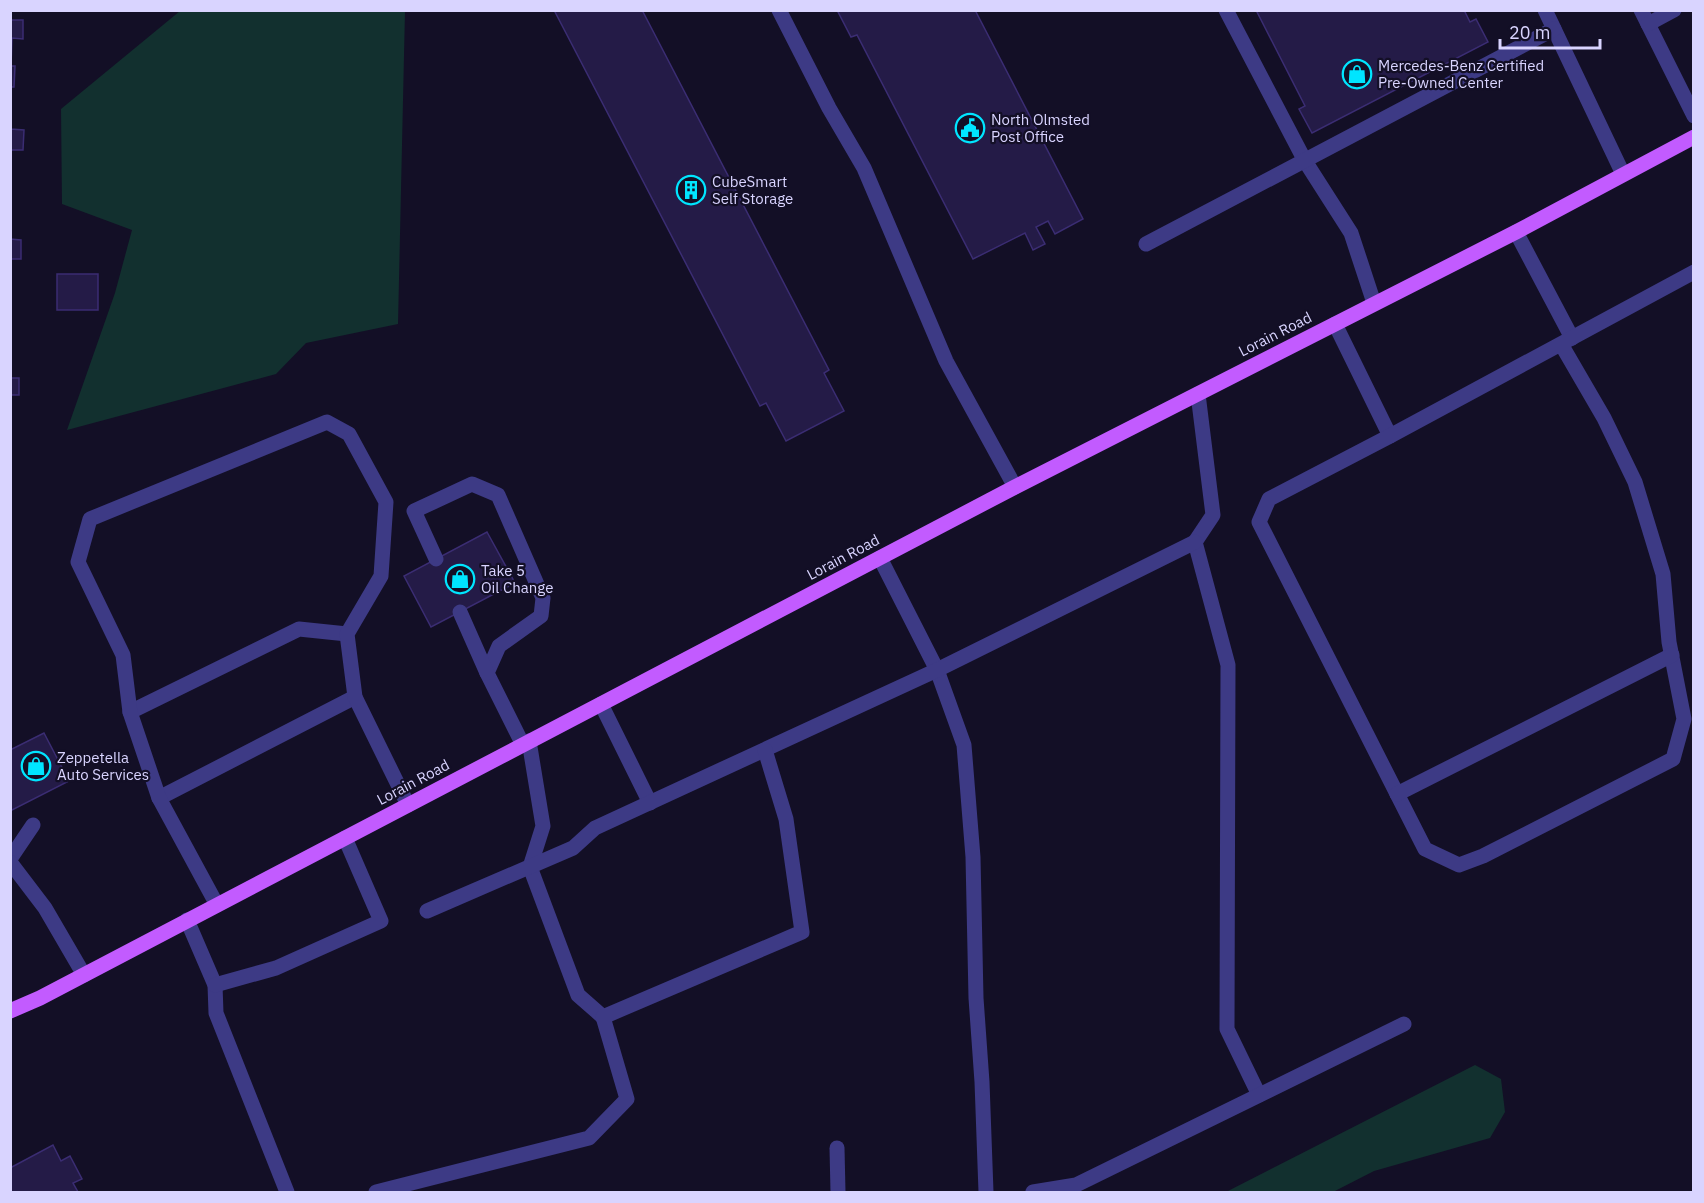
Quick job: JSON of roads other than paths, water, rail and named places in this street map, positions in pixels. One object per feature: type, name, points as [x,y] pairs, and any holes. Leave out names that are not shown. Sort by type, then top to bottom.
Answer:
[{"type":"main road","name":"Lorain Road","points":[[10,1011],[84,975],[1015,487],[1516,232],[1694,136]]},
{"type":"lane","points":[[779,10],[829,108],[864,168],[946,361],[1015,487]]},
{"type":"lane","points":[[1226,10],[1305,161],[1351,233],[1374,303]]},
{"type":"lane","points":[[1545,10],[1623,174]]},
{"type":"lane","points":[[1674,10],[1644,17],[1694,116]]},
{"type":"lane","points":[[1146,244],[1554,29]]},
{"type":"lane","points":[[1516,232],[1566,341],[1635,482],[1663,574],[1671,655],[1684,719],[1673,759],[1483,856],[1459,865],[1425,849],[1259,522],[1269,499],[1390,436],[1566,341],[1694,272]]},
{"type":"lane","points":[[1335,324],[1390,436]]},
{"type":"lane","points":[[427,911],[573,848],[595,828],[937,670],[1196,542],[1214,515],[1198,394]]},
{"type":"lane","points":[[217,905],[159,798],[130,712],[123,655],[78,562],[90,519],[327,422],[349,434],[386,502],[381,576],[348,634],[355,697],[408,805]]},
{"type":"lane","points":[[436,559],[414,511],[472,484],[498,495],[543,598],[541,616],[499,646],[487,673]]},
{"type":"lane","points":[[1196,542],[1228,665],[1227,1029],[1259,1095]]},
{"type":"lane","points":[[880,558],[937,670],[964,745],[973,857],[976,998],[986,1192]]},
{"type":"lane","points":[[376,1192],[589,1138],[627,1099],[603,1017],[578,995],[530,867],[543,826],[526,743],[487,673],[460,612]]},
{"type":"lane","points":[[130,712],[299,628],[348,634]]},
{"type":"lane","points":[[1397,794],[1671,655]]},
{"type":"lane","points":[[159,798],[355,697]]},
{"type":"lane","points":[[601,704],[650,803]]},
{"type":"lane","points":[[603,1017],[802,932],[786,819],[765,750]]},
{"type":"lane","points":[[33,825],[10,860],[45,908],[84,975]]},
{"type":"lane","points":[[215,985],[276,968],[381,921],[345,838]]},
{"type":"lane","points":[[187,920],[215,985],[216,1013],[287,1192]]},
{"type":"lane","points":[[1033,1192],[1076,1185],[1404,1024]]},
{"type":"lane","points":[[837,1148],[838,1192]]},
{"type":"place","name":"Mercedes-Benz Certified Pre-Owned Center","points":[[1357,74]]},
{"type":"place","name":"North Olmsted Post Office","points":[[970,128]]},
{"type":"place","name":"CubeSmart Self Storage","points":[[691,190]]},
{"type":"place","name":"Take 5 Oil Change","points":[[460,579]]},
{"type":"place","name":"Zeppetella Auto Services","points":[[36,766]]}]
